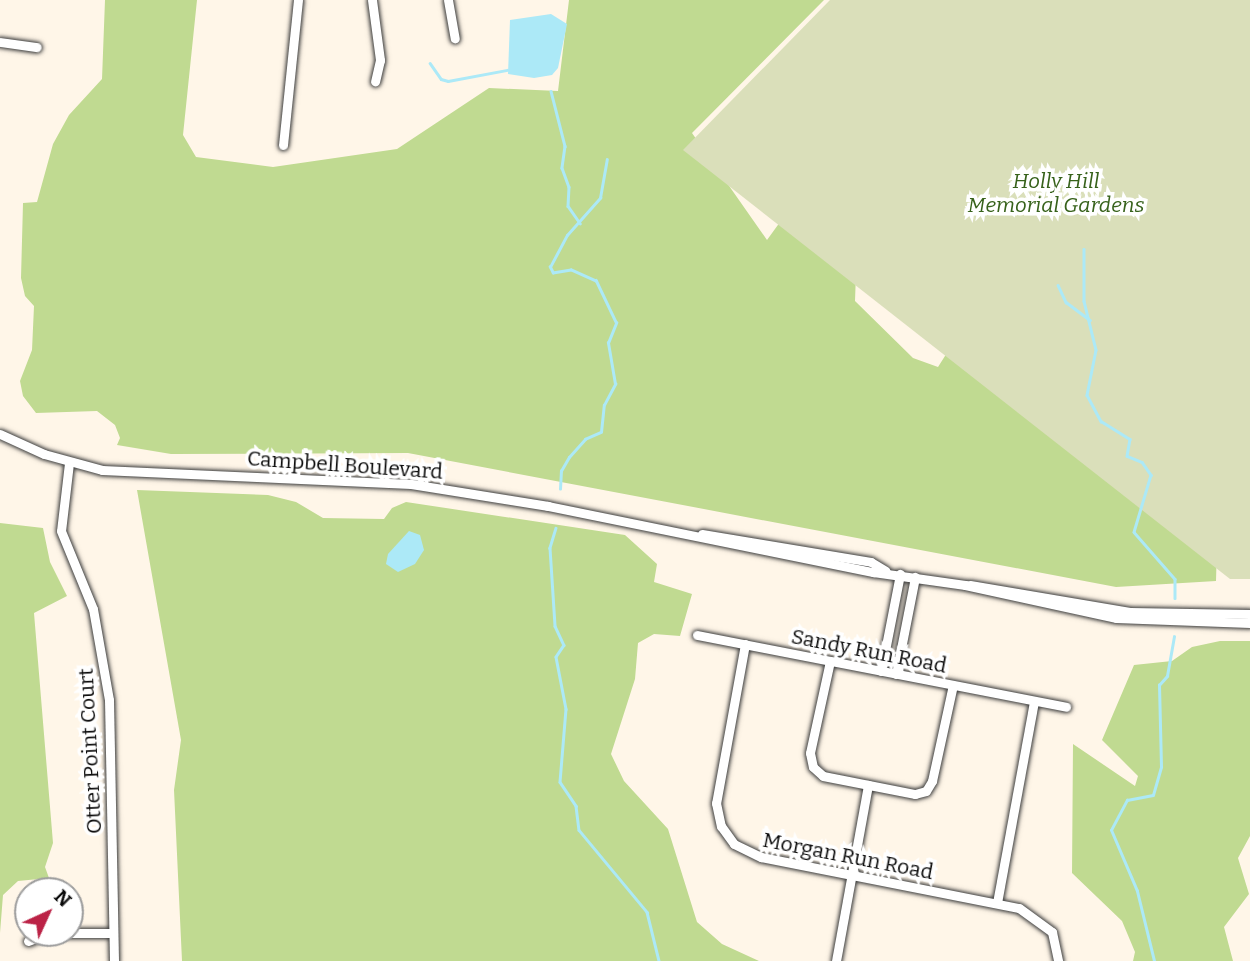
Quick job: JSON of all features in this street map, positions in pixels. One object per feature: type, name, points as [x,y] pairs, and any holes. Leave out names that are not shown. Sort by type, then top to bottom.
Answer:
[{"type":"street","points":[[283,145],[298,0]]},
{"type":"street","points":[[372,0],[380,60],[375,81]]},
{"type":"street","points":[[447,0],[455,38]]},
{"type":"street","points":[[0,42],[37,47]]},
{"type":"street","name":"Campbell Boulevard","points":[[0,434],[69,463],[142,475],[411,484],[965,585],[1116,618],[1250,623]]},
{"type":"street","name":"Otter Point Court","points":[[69,463],[61,531],[93,609],[109,700],[114,961]]},
{"type":"street","points":[[881,671],[900,574]]},
{"type":"street","points":[[896,674],[915,576]]},
{"type":"street","name":"Campbell Boulevard","points":[[965,585],[985,584],[1130,612],[1250,614]]},
{"type":"street","name":"Sandy Run Road","points":[[697,635],[1066,707]]},
{"type":"street","name":"Morgan Run Road","points":[[745,644],[716,795],[721,826],[734,844],[752,855],[996,903],[1029,912],[1048,926],[1056,939],[1058,961]]},
{"type":"street","points":[[830,661],[811,763],[823,776],[868,785],[915,794],[929,788],[953,685]]},
{"type":"street","points":[[996,903],[1034,701]]},
{"type":"street","points":[[836,961],[868,785]]},
{"type":"street","points":[[84,933],[113,933]]},
{"type":"green space","points":[[105,0],[197,0],[183,135],[196,157],[273,167],[397,149],[489,88],[558,91],[569,0],[824,0],[692,133],[767,240],[804,189],[856,273],[855,301],[913,358],[938,367],[971,315],[1217,545],[1216,581],[1116,587],[408,453],[171,454],[117,445],[120,438],[115,425],[97,411],[36,413],[23,396],[20,381],[32,350],[34,306],[25,296],[21,278],[23,203],[37,202],[53,144],[69,115],[102,79]]},
{"type":"green space","name":"Holly Hill Memorial Gardens","points":[[830,0],[1250,0],[1250,579],[1230,579],[683,150]]},
{"type":"green space","points":[[137,490],[268,495],[296,502],[323,518],[384,519],[392,508],[406,502],[625,535],[657,564],[654,582],[692,594],[680,636],[654,634],[638,643],[635,679],[611,754],[624,781],[668,829],[697,922],[722,944],[759,961],[182,961],[174,790],[181,740]]},
{"type":"green space","points":[[0,523],[43,528],[50,562],[67,596],[34,613],[53,843],[45,867],[49,877],[14,877],[14,885],[3,895],[0,933]]},
{"type":"green space","points":[[1220,641],[1250,641],[1250,836],[1238,858],[1249,894],[1224,927],[1233,961],[1133,961],[1135,952],[1122,921],[1072,873],[1073,744],[1135,786],[1138,776],[1102,740],[1134,665],[1172,661],[1192,647]]},
{"type":"water","points":[[551,14],[567,24],[558,68],[552,75],[534,78],[508,74],[510,20]]},
{"type":"water","points":[[409,531],[420,535],[424,550],[415,564],[398,572],[386,564],[388,554]]},
{"type":"waterway","points":[[430,63],[441,79],[448,81],[507,70]]},
{"type":"waterway","points":[[551,91],[565,146],[562,168],[569,187],[568,206],[580,223]]},
{"type":"waterway","points":[[560,489],[561,471],[569,457],[585,439],[601,432],[604,405],[615,384],[608,343],[616,323],[596,281],[571,270],[553,273],[550,267],[567,235],[600,198],[607,160]]},
{"type":"waterway","points":[[1084,249],[1084,301],[1096,350],[1087,395],[1101,421],[1130,439],[1127,456],[1142,462],[1151,475],[1134,532],[1175,579],[1175,598]]},
{"type":"waterway","points":[[1058,285],[1066,302],[1090,320]]},
{"type":"waterway","points":[[556,528],[550,548],[555,626],[564,645],[556,657],[566,709],[560,782],[576,806],[579,830],[647,912],[659,961]]},
{"type":"waterway","points":[[1154,961],[1137,891],[1111,830],[1127,800],[1153,795],[1161,767],[1159,685],[1167,676],[1174,637]]}]
